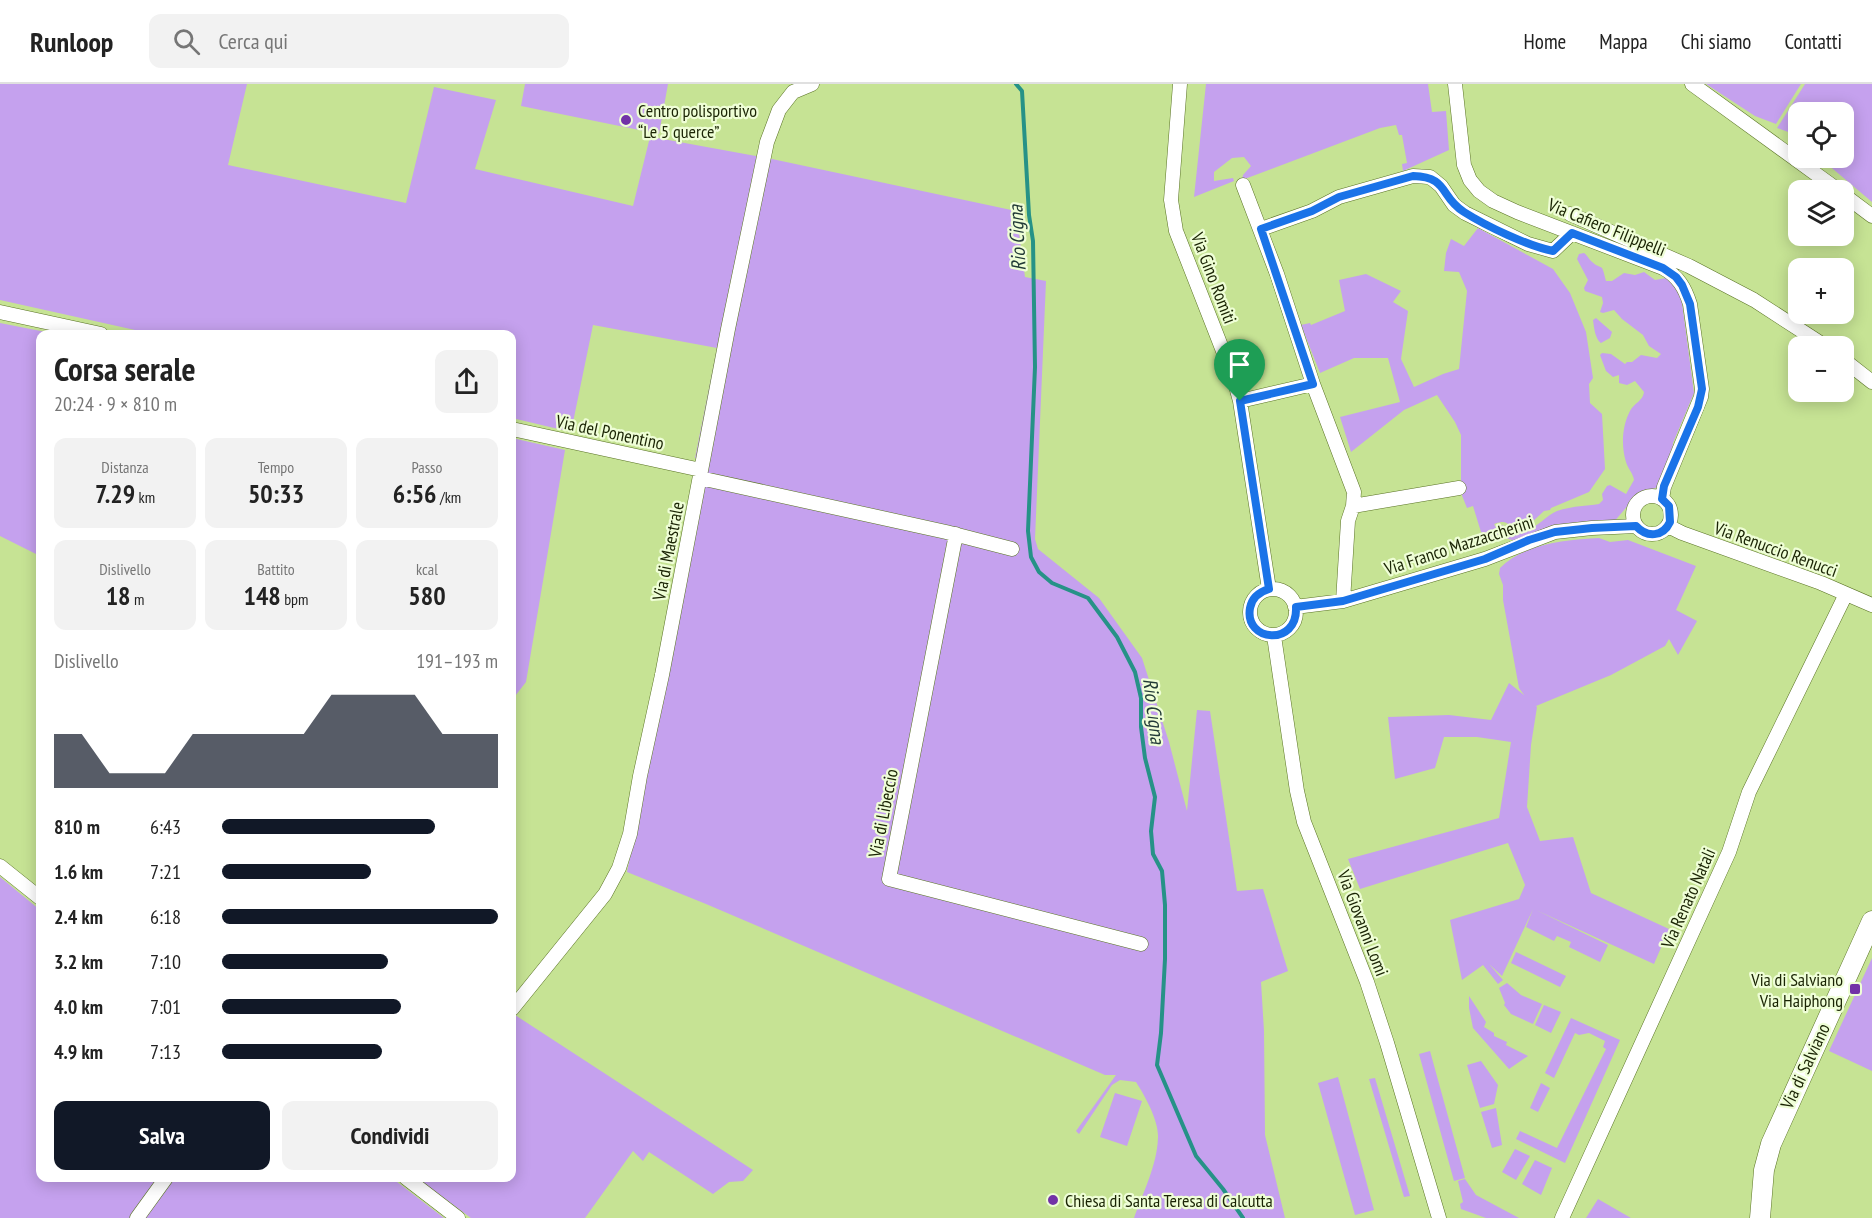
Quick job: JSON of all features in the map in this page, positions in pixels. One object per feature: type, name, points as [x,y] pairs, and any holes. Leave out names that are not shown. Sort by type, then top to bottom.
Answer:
[{"type":"street","name":"Via di Maestrale","points":[[516,1004],[605,894],[619,868],[630,834],[767,142],[779,110],[793,92],[812,84]]},
{"type":"street","name":"Via Gino Romiti","points":[[1180,84],[1171,210],[1176,231],[1234,379],[1240,401],[1269,589]]},
{"type":"street","name":"Via Cafiero Filippelli","points":[[1455,84],[1464,165],[1474,186],[1479,191],[1493,201],[1669,272],[1682,285],[1690,304],[1702,389],[1701,397],[1664,486],[1662,499]]},
{"type":"street","points":[[1692,84],[1824,180]]},
{"type":"street","points":[[1261,229],[1312,211],[1339,197],[1413,176],[1430,177],[1441,186],[1454,205],[1465,213],[1540,249],[1553,251],[1572,233]]},
{"type":"street","points":[[1243,185],[1261,229],[1313,384],[1354,492],[1353,506],[1348,521],[1343,601]]},
{"type":"street","points":[[1854,202],[1872,216]]},
{"type":"street","points":[[1570,214],[1689,266],[1754,300],[1810,336]]},
{"type":"street","points":[[0,312],[83,330]]},
{"type":"street","points":[[1854,368],[1872,382]]},
{"type":"street","points":[[1240,401],[1313,384]]},
{"type":"street","name":"Via del Ponentino","points":[[516,430],[701,474]]},
{"type":"street","points":[[701,474],[1012,549]]},
{"type":"street","points":[[1353,506],[1459,488]]},
{"type":"street","points":[[1650,496],[1662,499],[1671,512],[1668,526],[1658,534],[1652,535],[1640,531],[1633,514],[1638,502],[1650,496]]},
{"type":"street","name":"Via Franco Mazzaccherini","points":[[1296,607],[1343,601],[1485,559],[1529,540],[1555,532],[1636,526]]},
{"type":"street","name":"Via Renuccio Renucci","points":[[1668,526],[1821,583],[1872,605]]},
{"type":"street","name":"Via di Libeccio","points":[[956,534],[889,879],[1141,944]]},
{"type":"street","points":[[1269,589],[1278,589],[1286,593],[1296,607],[1296,615],[1290,628],[1274,636],[1261,633],[1250,620],[1249,612],[1255,597],[1269,589]]},
{"type":"street","name":"Via Renato Natali","points":[[1562,1218],[1729,852],[1749,792],[1846,594]]},
{"type":"street","name":"Via Giovanni Lomi","points":[[1274,636],[1302,814],[1388,1043],[1439,1218]]},
{"type":"street","points":[[0,866],[36,895]]},
{"type":"street","name":"Via di Salviano","points":[[1760,1218],[1764,1170],[1771,1144],[1872,921]]},
{"type":"street","points":[[137,1218],[163,1182]]},
{"type":"street","points":[[411,1182],[458,1218]]},
{"type":"shaded area","points":[[0,84],[247,84],[228,165],[406,203],[434,87],[496,100],[475,169],[633,206],[649,141],[652,137],[772,159],[1016,211],[1025,277],[1046,281],[1035,539],[1038,549],[1099,598],[1142,658],[1169,742],[1187,811],[1197,710],[1210,711],[1237,891],[1263,889],[1288,971],[1261,982],[1265,1135],[1285,1218],[1134,1218],[1152,1169],[1158,1138],[1154,1117],[1136,1082],[1120,1080],[1112,1085],[1079,1134],[1076,1131],[1116,1075],[1105,1075],[627,872],[708,462],[695,458],[717,348],[593,325],[571,432],[516,419],[516,330],[135,330],[0,300]]},
{"type":"shaded area","name":"Centro polisportivo “Le 5 querce”","points":[[525,84],[668,84],[659,134],[521,106]]},
{"type":"shaded area","points":[[1206,84],[1428,84],[1432,112],[1446,111],[1449,150],[1403,171],[1402,164],[1407,163],[1402,135],[1399,135],[1396,125],[1380,128],[1242,180],[1243,175],[1251,166],[1244,157],[1232,158],[1214,172],[1214,181],[1233,178],[1234,181],[1194,197]]},
{"type":"shaded area","points":[[1706,84],[1801,84],[1776,124],[1755,116]]},
{"type":"shaded area","points":[[1805,84],[1872,84],[1872,202],[1854,187],[1854,180],[1846,180],[1832,168],[1854,168],[1854,102],[1794,102]]},
{"type":"shaded area","points":[[1788,111],[1788,132],[1777,128]]},
{"type":"shaded area","points":[[1478,228],[1553,269],[1570,293],[1586,332],[1593,378],[1589,384],[1590,403],[1602,414],[1605,469],[1589,492],[1544,511],[1531,523],[1524,523],[1518,529],[1505,522],[1494,524],[1499,532],[1502,525],[1515,532],[1527,531],[1557,511],[1599,504],[1603,500],[1602,494],[1610,485],[1626,494],[1634,480],[1624,456],[1623,436],[1630,411],[1642,398],[1644,392],[1635,381],[1627,385],[1619,383],[1619,375],[1613,377],[1606,371],[1600,355],[1602,353],[1611,354],[1625,364],[1641,355],[1657,358],[1661,354],[1649,346],[1643,335],[1614,310],[1600,312],[1602,297],[1585,291],[1588,280],[1577,259],[1579,254],[1584,253],[1602,268],[1606,281],[1612,281],[1624,273],[1635,275],[1644,272],[1655,280],[1666,278],[1673,283],[1681,295],[1694,393],[1673,443],[1672,457],[1660,486],[1636,496],[1613,523],[1567,524],[1523,540],[1508,539],[1499,534],[1490,539],[1481,532],[1473,506],[1467,508],[1461,493],[1461,435],[1437,395],[1404,410],[1351,452],[1340,417],[1400,402],[1388,358],[1354,358],[1320,373],[1301,325],[1310,323],[1311,325],[1345,311],[1339,280],[1366,274],[1401,291],[1393,302],[1408,311],[1401,359],[1414,387],[1459,369],[1467,291],[1459,272],[1444,271],[1446,253],[1451,239],[1464,246]]},
{"type":"shaded area","points":[[1596,318],[1612,332],[1610,338],[1601,343],[1594,329],[1593,320]]},
{"type":"shaded area","points":[[0,323],[36,330],[36,554],[0,536]]},
{"type":"shaded area","points":[[516,439],[565,450],[526,682],[516,695]]},
{"type":"shaded area","points":[[1599,538],[1610,542],[1628,540],[1696,566],[1676,610],[1697,621],[1678,655],[1669,639],[1665,646],[1611,675],[1536,706],[1527,807],[1540,841],[1573,837],[1591,893],[1669,929],[1654,964],[1536,910],[1608,945],[1600,962],[1569,947],[1571,942],[1557,936],[1554,941],[1526,927],[1533,909],[1502,976],[1489,964],[1503,980],[1498,984],[1483,965],[1462,980],[1450,920],[1519,899],[1525,885],[1508,843],[1360,889],[1348,859],[1499,818],[1511,742],[1477,737],[1444,737],[1435,768],[1395,779],[1388,717],[1449,715],[1491,720],[1509,683],[1524,695],[1519,688],[1503,600],[1503,585],[1499,574],[1500,568],[1521,553],[1546,544],[1573,540]]},
{"type":"shaded area","points":[[0,877],[36,907],[36,1182],[397,1182],[444,1218],[0,1218]]},
{"type":"shaded area","points":[[1516,952],[1566,976],[1560,987],[1511,963]]},
{"type":"shaded area","points":[[1872,958],[1872,1071],[1829,1051]]},
{"type":"shaded area","points":[[1507,983],[1521,995],[1542,1004],[1533,1024],[1511,1014],[1504,1005],[1499,988]]},
{"type":"shaded area","points":[[1469,996],[1486,1022],[1484,1027],[1494,1033],[1494,1036],[1507,1042],[1506,1045],[1528,1056],[1509,1069],[1473,1028]]},
{"type":"shaded area","points":[[1544,1005],[1561,1012],[1551,1033],[1535,1025]]},
{"type":"shaded area","points":[[516,1016],[753,1170],[743,1181],[729,1182],[713,1194],[649,1152],[643,1161],[633,1151],[585,1218],[471,1218],[422,1182],[516,1182]]},
{"type":"shaded area","points":[[1571,1018],[1620,1040],[1565,1163],[1516,1139],[1520,1131],[1557,1148],[1606,1049],[1603,1047],[1605,1041],[1589,1033],[1579,1035],[1575,1033],[1554,1078],[1545,1073]]},
{"type":"shaded area","points":[[1430,1051],[1465,1178],[1454,1181],[1419,1054]]},
{"type":"shaded area","points":[[1481,1061],[1498,1085],[1494,1104],[1480,1108],[1467,1065]]},
{"type":"shaded area","points":[[1338,1077],[1374,1210],[1355,1215],[1318,1083]]},
{"type":"shaded area","points":[[1375,1078],[1410,1196],[1404,1197],[1369,1079]]},
{"type":"shaded area","points":[[1541,1083],[1550,1088],[1538,1112],[1530,1108]]},
{"type":"shaded area","points":[[1115,1093],[1142,1101],[1127,1146],[1100,1137]]},
{"type":"shaded area","points":[[1496,1108],[1502,1145],[1492,1148],[1481,1112]]},
{"type":"shaded area","points":[[1515,1149],[1530,1156],[1516,1180],[1502,1172]]},
{"type":"shaded area","points":[[1535,1160],[1552,1168],[1541,1195],[1522,1184]]},
{"type":"shaded area","points":[[1465,1179],[1476,1195],[1519,1218],[1486,1218],[1461,1209],[1460,1204],[1463,1202],[1458,1181]]},
{"type":"shaded area","points":[[1598,1199],[1631,1218],[1586,1218]]},
{"type":"waterway","name":"Rio Cigna","points":[[1016,84],[1022,91],[1029,215],[1033,241],[1035,367],[1028,531],[1031,557],[1039,572],[1052,583],[1088,598],[1117,637],[1135,672],[1141,698],[1141,727],[1145,758],[1155,797],[1151,831],[1153,854],[1162,871],[1165,905],[1165,959],[1157,1065],[1196,1156],[1243,1218]]},
{"type":"place","name":"Centro polisportivo “Le 5 querce”","points":[[626,120]]},
{"type":"place","name":"Via di Salviano Via Haiphong","points":[[1855,989]]},
{"type":"place","name":"Chiesa di Santa Teresa di Calcutta","points":[[1053,1200]]},
{"type":"route","points":[[1413,176],[1430,177],[1441,186],[1454,205],[1465,213],[1540,249],[1553,251],[1572,233],[1649,262],[1676,277],[1686,292],[1690,304],[1702,389],[1698,407],[1664,486],[1662,499],[1669,506],[1671,517],[1664,531],[1652,535],[1646,534],[1636,526],[1555,532],[1529,540],[1485,559],[1343,601],[1296,607],[1294,622],[1290,628],[1274,636],[1261,633],[1250,620],[1249,612],[1255,597],[1269,589],[1240,401],[1313,384],[1261,229],[1312,211],[1339,197],[1413,176]]}]
